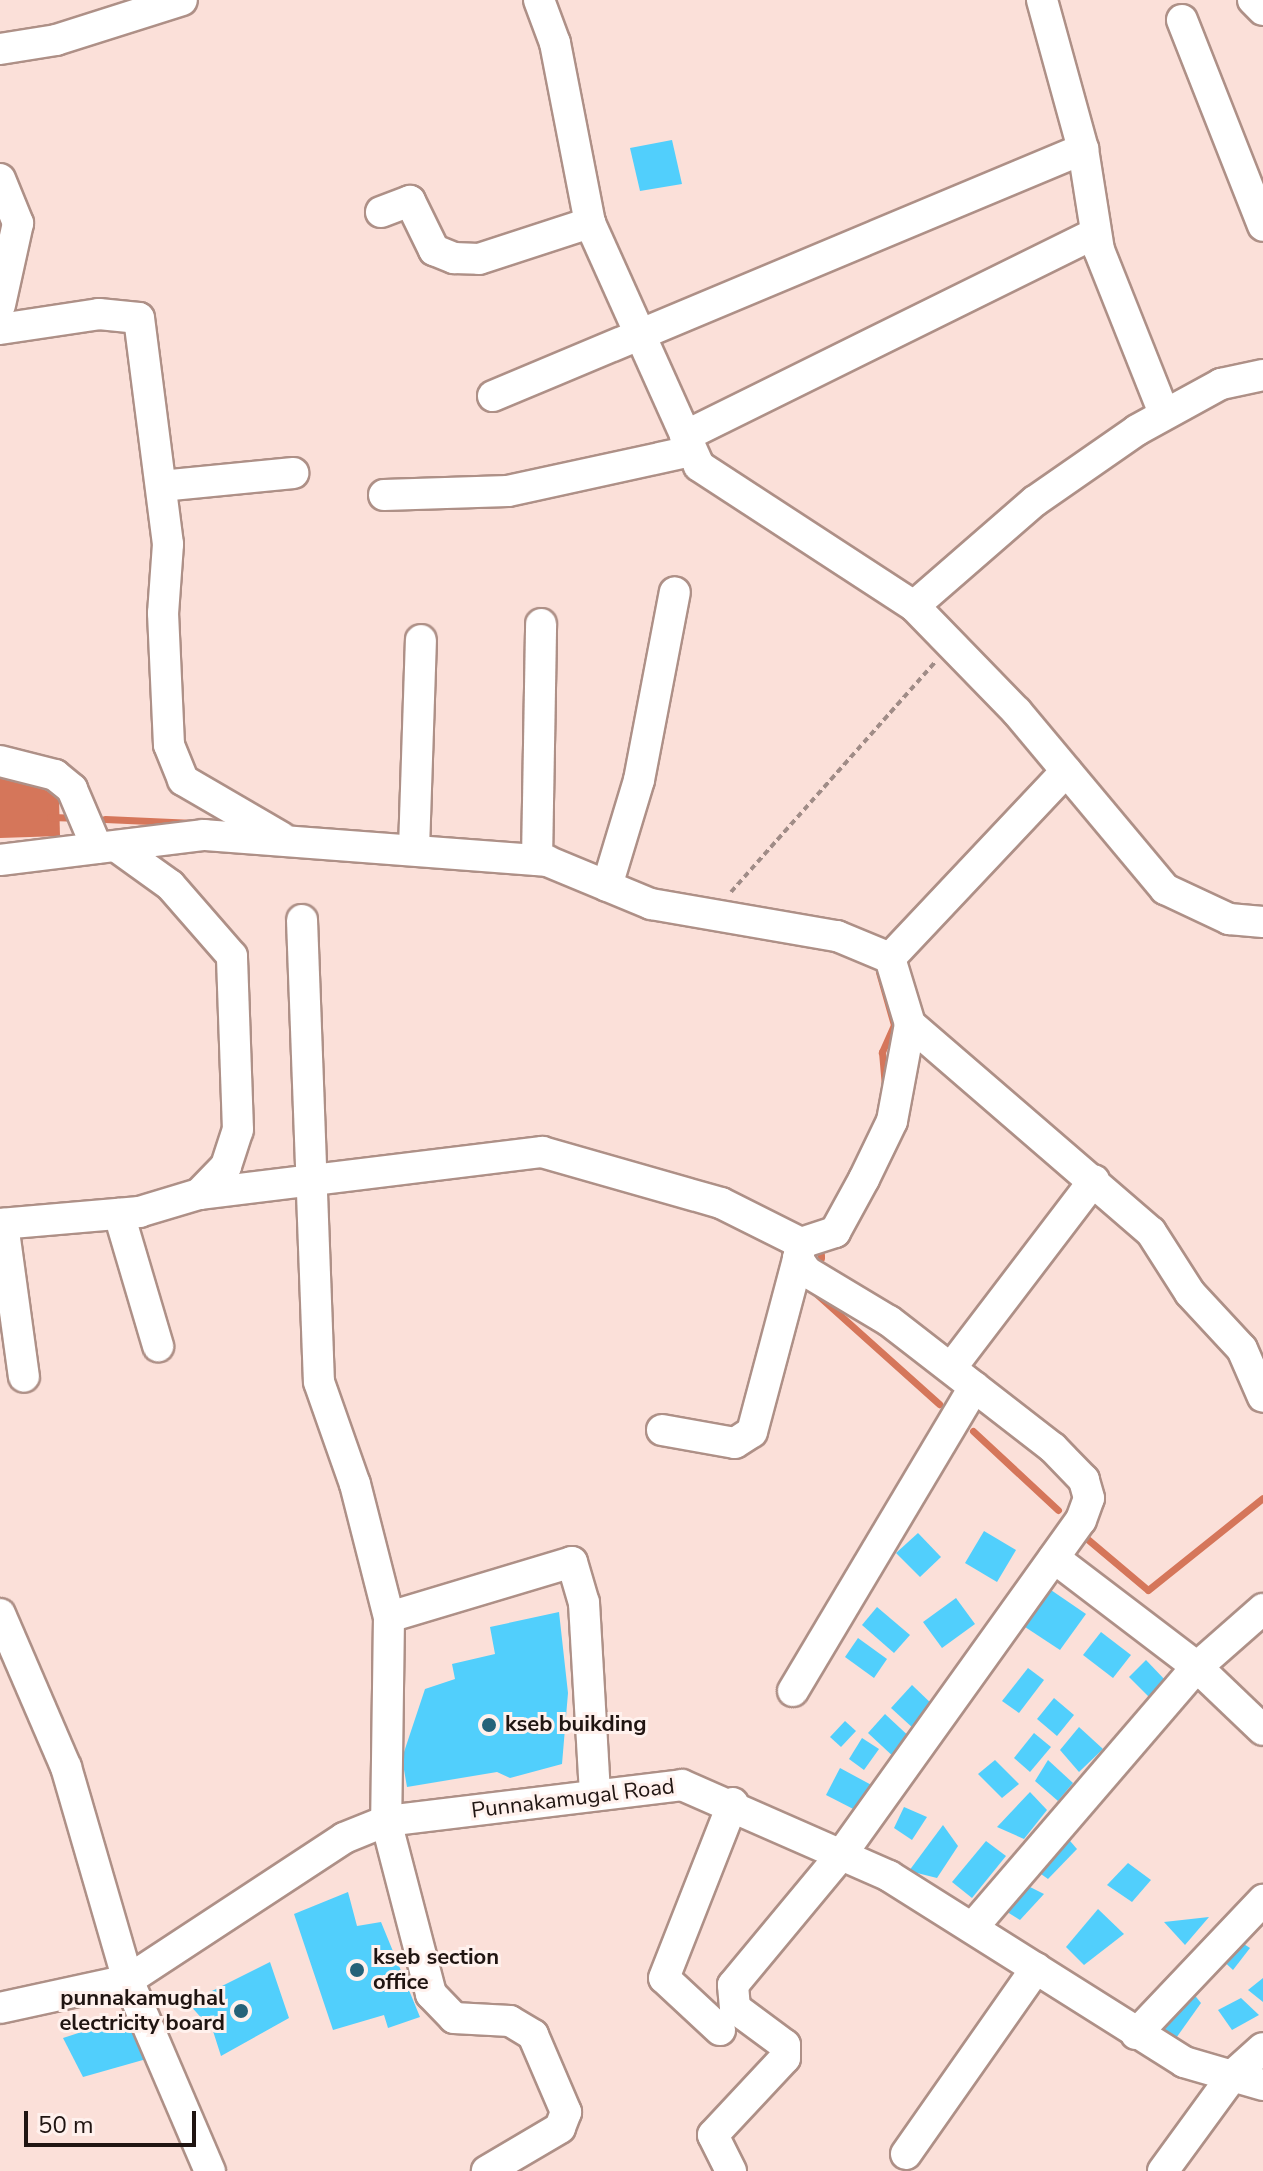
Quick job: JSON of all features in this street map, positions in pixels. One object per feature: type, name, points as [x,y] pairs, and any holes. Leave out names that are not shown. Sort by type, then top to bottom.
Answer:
[{"type":"street","points":[[0,49],[56,40],[182,0]]},
{"type":"street","points":[[539,0],[555,43],[590,223],[636,338],[699,466],[743,498],[914,606],[952,643],[1066,771],[1165,889],[1229,919],[1263,922]]},
{"type":"street","points":[[1042,0],[1083,149],[1096,233],[1130,341],[1164,413]]},
{"type":"street","points":[[1253,0],[1263,10]]},
{"type":"street","points":[[1182,20],[1263,226]]},
{"type":"street","points":[[493,396],[1083,149]]},
{"type":"street","points":[[0,179],[18,223],[0,305]]},
{"type":"street","points":[[381,212],[410,201],[434,250],[454,258],[479,259],[590,223]]},
{"type":"street","points":[[384,495],[508,491],[688,443],[1096,233]]},
{"type":"street","points":[[0,329],[99,314],[139,318],[161,486],[169,745],[183,780],[287,841]]},
{"type":"street","points":[[914,606],[1035,501],[1164,413],[1221,384],[1263,375]]},
{"type":"street","points":[[161,486],[293,473]]},
{"type":"street","points":[[607,886],[639,780],[675,592]]},
{"type":"street","points":[[537,860],[541,624]]},
{"type":"street","points":[[414,849],[421,640]]},
{"type":"street","points":[[0,761],[55,775],[72,789],[107,848],[170,885],[232,956],[238,1130],[226,1166],[199,1194]]},
{"type":"street","points":[[890,958],[1066,771]]},
{"type":"street","points":[[0,860],[204,835],[537,860],[651,904],[714,912],[837,936],[890,958]]},
{"type":"street","points":[[302,920],[319,1382],[355,1484],[389,1617],[386,1821],[431,1994],[454,2018],[510,2021],[533,2035],[566,2112],[560,2128],[487,2171]]},
{"type":"street","points":[[662,1430],[735,1443],[752,1432],[800,1251],[835,1232],[892,1121],[910,1024],[890,958]]},
{"type":"street","points":[[910,1024],[1151,1232],[1190,1293],[1242,1349],[1263,1397]]},
{"type":"street","points":[[24,1377],[1,1224],[119,1214],[199,1194],[542,1152],[721,1203],[800,1251],[807,1272],[962,1377],[1084,1480],[1089,1498],[1081,1520],[841,1855],[733,1985],[735,2008],[785,2045],[785,2058],[713,2135],[731,2171]]},
{"type":"street","points":[[793,1691],[962,1377],[1094,1180]]},
{"type":"street","points":[[119,1214],[158,1346]]},
{"type":"street","points":[[1054,1558],[1197,1667],[1263,1730]]},
{"type":"street","points":[[389,1617],[572,1562],[584,1603],[595,1794]]},
{"type":"street","points":[[973,1927],[1197,1667],[1263,1609]]},
{"type":"street","points":[[0,1614],[66,1767],[128,1980],[210,2171]]},
{"type":"street","name":"Punnakamugal Road","points":[[0,2008],[128,1980],[344,1838],[386,1821],[682,1785],[733,1803],[841,1855],[973,1927],[1184,2062],[1263,2085]]},
{"type":"street","points":[[720,2030],[664,1978],[733,1803]]},
{"type":"street","points":[[1136,2034],[1263,1900]]},
{"type":"street","points":[[906,2154],[1036,1968]]},
{"type":"street","points":[[1163,2171],[1233,2075],[1263,2048]]},
{"type":"path","points":[[714,912],[952,643]]},
{"type":"shaded area","points":[[8,768],[59,798],[60,836],[0,838],[0,770]]},
{"type":"building","points":[[672,140],[682,184],[640,191],[630,148]]},
{"type":"building","points":[[984,1531],[1016,1550],[997,1582],[965,1563]]},
{"type":"building","points":[[918,1533],[941,1557],[920,1577],[896,1553]]},
{"type":"building","points":[[1048,1588],[1086,1614],[1060,1650],[1022,1625]]},
{"type":"building","points":[[956,1598],[975,1624],[942,1648],[923,1622]]},
{"type":"building","points":[[877,1607],[910,1635],[894,1653],[862,1625]]},
{"type":"building","name":"kseb buikding","points":[[559,1612],[568,1693],[562,1764],[510,1778],[497,1772],[407,1787],[402,1758],[425,1689],[455,1679],[452,1664],[495,1654],[490,1627]]},
{"type":"building","points":[[1101,1632],[1131,1655],[1113,1678],[1083,1655]]},
{"type":"building","points":[[858,1638],[887,1659],[874,1678],[845,1657]]},
{"type":"building","points":[[1146,1660],[1166,1681],[1149,1697],[1129,1677]]},
{"type":"building","points":[[1028,1668],[1044,1680],[1019,1713],[1002,1701]]},
{"type":"building","points":[[912,1685],[935,1707],[914,1729],[891,1708]]},
{"type":"building","points":[[1054,1698],[1074,1715],[1057,1736],[1037,1719]]},
{"type":"building","points":[[885,1714],[914,1741],[897,1760],[868,1733]]},
{"type":"building","points":[[845,1721],[856,1731],[841,1747],[830,1737]]},
{"type":"building","points":[[1079,1727],[1103,1749],[1079,1772],[1060,1750]]},
{"type":"building","points":[[1034,1733],[1051,1747],[1030,1772],[1014,1758]]},
{"type":"building","points":[[862,1738],[879,1749],[864,1770],[849,1759]]},
{"type":"building","points":[[995,1760],[1019,1784],[1002,1798],[978,1774]]},
{"type":"building","points":[[1048,1760],[1073,1783],[1058,1801],[1035,1781]]},
{"type":"building","points":[[840,1768],[877,1788],[863,1814],[826,1795]]},
{"type":"building","points":[[1030,1792],[1047,1810],[1024,1839],[997,1827]]},
{"type":"building","points":[[904,1807],[927,1817],[912,1840],[894,1828]]},
{"type":"building","points":[[943,1825],[958,1846],[937,1878],[909,1871]]},
{"type":"building","points":[[1064,1834],[1077,1849],[1048,1879],[1034,1869]]},
{"type":"building","points":[[986,1841],[1006,1856],[972,1898],[952,1882]]},
{"type":"building","points":[[1128,1863],[1151,1880],[1132,1902],[1107,1885]]},
{"type":"building","points":[[1026,1885],[1044,1894],[1020,1920],[1004,1910]]},
{"type":"building","name":"kseb section office","points":[[348,1892],[357,1926],[381,1922],[420,2017],[388,2028],[384,2015],[333,2030],[294,1914]]},
{"type":"building","points":[[1098,1909],[1124,1934],[1084,1965],[1066,1947]]},
{"type":"building","points":[[1209,1917],[1185,1945],[1164,1922]]},
{"type":"building","points":[[1233,1937],[1250,1948],[1233,1970],[1217,1955]]},
{"type":"building","name":"punnakamughal electricity board","points":[[270,1962],[289,2018],[221,2056],[213,2031],[188,2003]]},
{"type":"building","points":[[1263,1978],[1263,2002],[1248,1990]]},
{"type":"building","points":[[1188,1987],[1201,2003],[1174,2041],[1155,2026]]},
{"type":"building","points":[[1241,1998],[1259,2015],[1232,2030],[1218,2010]]},
{"type":"building","points":[[134,2015],[150,2058],[83,2077],[63,2038]]},
{"type":"waterway","points":[[50,817],[75,818]]},
{"type":"waterway","points":[[105,819],[194,823]]},
{"type":"waterway","points":[[879,972],[894,1025],[882,1052],[885,1085]]},
{"type":"waterway","points":[[812,1290],[939,1404]]},
{"type":"waterway","points":[[973,1431],[1058,1510]]},
{"type":"waterway","points":[[1085,1537],[1148,1590],[1263,1498]]},
{"type":"place","name":"kseb buikding","points":[[489,1725]]},
{"type":"place","name":"kseb section office","points":[[357,1970]]},
{"type":"place","name":"punnakamughal electricity board","points":[[241,2011]]}]
